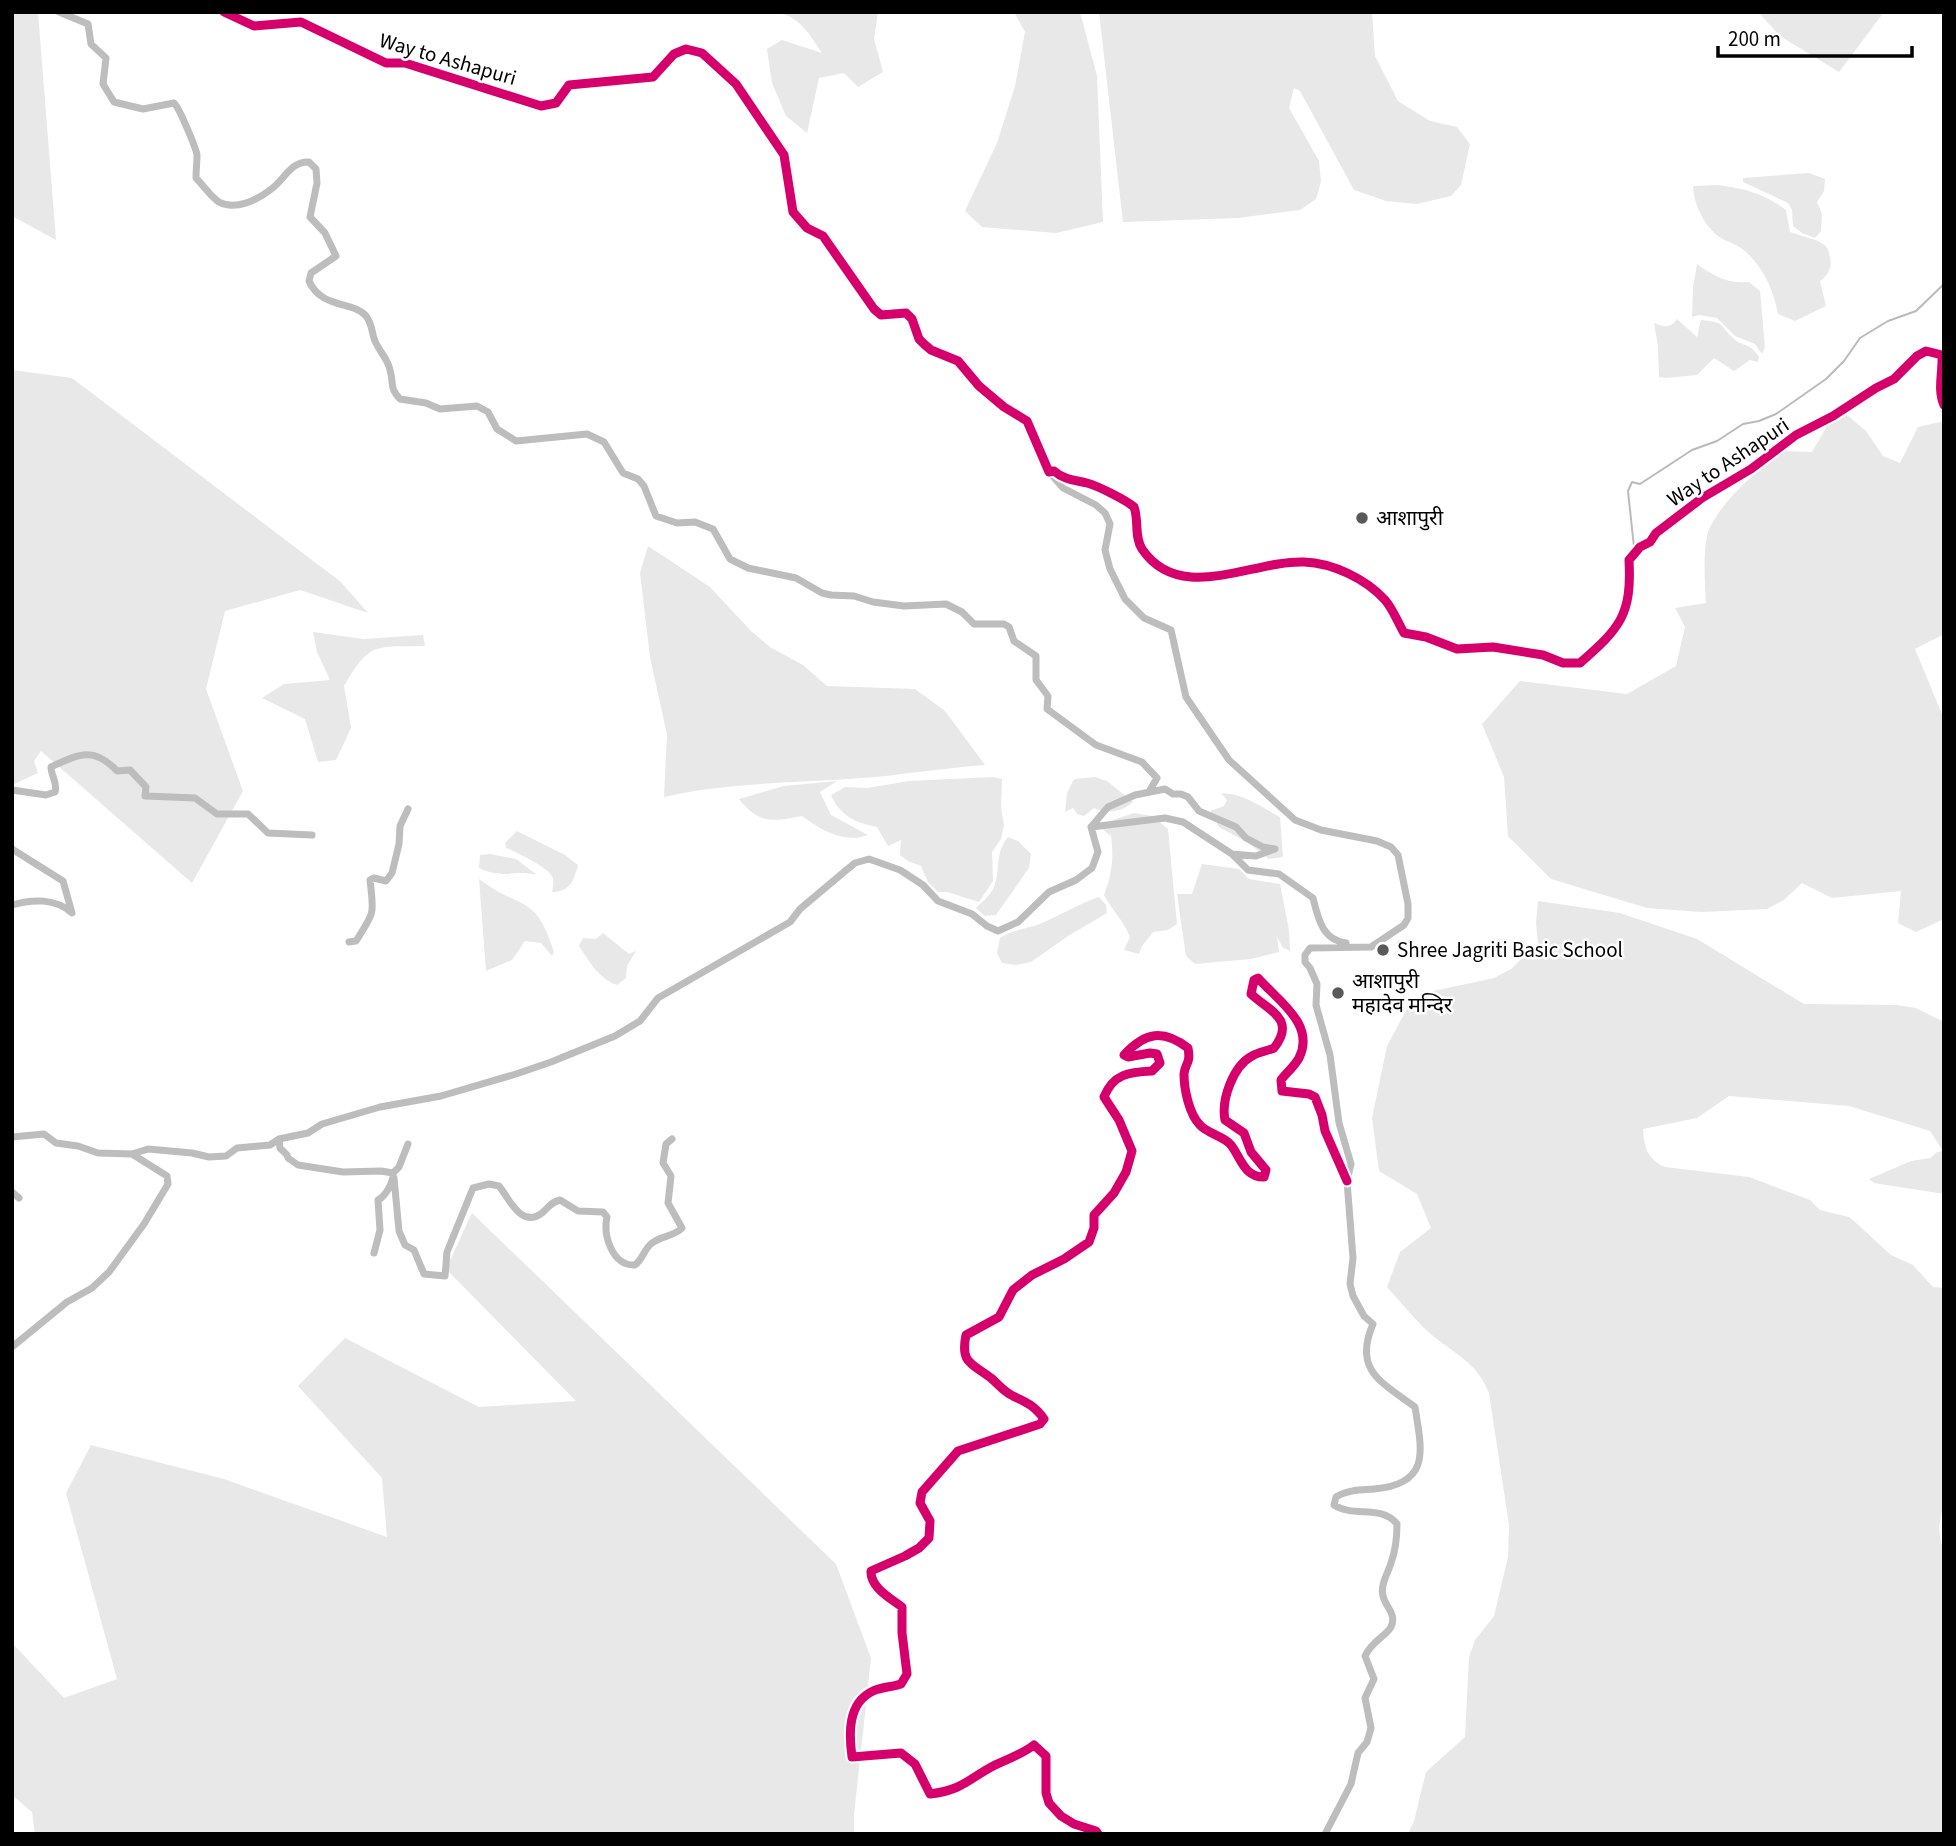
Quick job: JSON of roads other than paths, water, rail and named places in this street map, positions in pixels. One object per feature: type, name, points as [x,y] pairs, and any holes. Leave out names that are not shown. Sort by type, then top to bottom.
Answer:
[{"type":"street","points":[[59,12],[88,24],[91,44],[106,58],[103,84],[114,102],[144,109],[174,103],[180,108],[197,151],[196,178],[219,202],[240,206],[271,190],[293,166],[303,161],[309,162],[316,169],[317,183],[310,217],[325,233],[336,256],[312,273],[309,281],[312,288],[333,304],[364,313],[372,324],[375,341],[390,370],[391,390],[400,399],[426,403],[440,409],[477,406],[488,412],[497,429],[516,441],[587,434],[604,442],[623,473],[638,479],[644,486],[656,516],[677,523],[695,523],[713,529],[730,559],[748,568],[796,579],[831,595],[853,596],[904,606],[946,604],[962,612],[974,624],[1004,624],[1009,627],[1014,641],[1036,656],[1036,680],[1048,696],[1047,709],[1096,745],[1142,762],[1157,778],[1150,790]]},
{"type":"street","name":"Way to Ashapuri","points":[[224,12],[254,26],[302,22],[386,63],[405,63],[541,106],[556,103],[569,85],[653,77],[674,54],[686,49],[702,53],[736,84],[757,118],[776,141],[784,155],[793,212],[807,228],[822,236],[874,309],[881,315],[906,313],[912,318],[919,339],[924,344],[931,350],[958,361],[988,393],[1027,421],[1049,472],[1055,471],[1061,477],[1090,484],[1130,504],[1136,511],[1141,548],[1161,568],[1180,576],[1200,578],[1270,565],[1303,562],[1318,564],[1350,574],[1372,589],[1387,602],[1404,633],[1426,637],[1457,649],[1493,647],[1543,655],[1563,663],[1580,663],[1611,636],[1627,608],[1629,560],[1640,547],[1650,542],[1656,533],[1702,498],[1744,474],[1796,435],[1895,379],[1917,356],[1926,351],[1941,355],[1941,398],[1944,405]]},
{"type":"street","points":[[1049,472],[1063,488],[1096,505],[1105,513],[1110,524],[1105,550],[1125,599],[1144,618],[1171,630],[1186,697],[1229,760],[1296,820],[1321,830],[1377,841],[1391,847],[1398,855],[1408,904],[1408,918],[1404,925],[1371,947],[1310,948],[1305,955],[1305,962],[1317,984],[1316,1005],[1330,1055],[1339,1123],[1351,1164],[1348,1181],[1353,1258],[1350,1284],[1353,1296],[1373,1324],[1365,1348],[1367,1363],[1371,1373],[1415,1407],[1421,1440],[1415,1474],[1384,1488],[1343,1492],[1336,1497],[1334,1505],[1343,1511],[1386,1514],[1397,1524],[1397,1532],[1383,1596],[1393,1616],[1391,1628],[1370,1646],[1365,1656],[1374,1679],[1365,1698],[1371,1728],[1367,1742],[1358,1753],[1351,1784],[1325,1834]]},
{"type":"street","points":[[12,790],[46,795],[55,792],[57,786],[51,766],[86,754],[106,759],[117,771],[130,770],[146,787],[145,796],[195,799],[217,814],[248,814],[268,833],[312,835]]},
{"type":"street","points":[[1091,827],[1108,807],[1150,790],[1165,789],[1188,797],[1199,811],[1236,827],[1246,838],[1275,849],[1271,853],[1256,856],[1232,854]]},
{"type":"street","points":[[349,942],[356,941],[375,907],[370,880],[374,878],[386,881],[392,873],[399,844],[400,825],[408,809]]},
{"type":"street","points":[[1091,827],[1165,818],[1183,822],[1232,854],[1248,870],[1279,874],[1313,898],[1320,927],[1338,942],[1371,947]]},
{"type":"street","points":[[12,1137],[44,1134],[56,1143],[78,1146],[98,1153],[132,1154],[148,1149],[217,1157],[226,1156],[237,1149],[270,1145],[279,1139],[308,1133],[322,1124],[380,1107],[441,1096],[551,1062],[614,1036],[640,1021],[658,998],[790,922],[800,909],[855,863],[869,859],[900,870],[923,885],[938,901],[972,914],[998,931],[1018,922],[1049,892],[1076,880],[1092,867],[1098,852],[1091,827]]},
{"type":"street","points":[[12,849],[63,881],[72,913],[64,905],[36,900],[12,905]]},
{"type":"street","points":[[1098,1834],[1096,1830],[1074,1824],[1061,1816],[1049,1803],[1046,1793],[1046,1756],[1034,1745],[960,1788],[930,1794],[915,1764],[901,1753],[852,1757],[848,1732],[853,1715],[862,1701],[873,1691],[901,1684],[907,1674],[902,1607],[876,1586],[871,1578],[871,1571],[905,1556],[929,1538],[930,1521],[920,1503],[922,1492],[958,1451],[1040,1424],[1044,1419],[1038,1410],[1004,1391],[970,1364],[963,1350],[966,1335],[999,1317],[1013,1290],[1032,1275],[1065,1259],[1089,1242],[1094,1228],[1094,1215],[1114,1194],[1126,1171],[1132,1151],[1119,1120],[1104,1097],[1108,1085],[1131,1072],[1152,1071],[1160,1063],[1157,1054],[1128,1057],[1124,1055],[1127,1051],[1144,1038],[1156,1034],[1164,1035],[1188,1048],[1190,1059],[1184,1070],[1188,1098],[1197,1122],[1207,1131],[1230,1143],[1245,1169],[1258,1177],[1264,1177],[1266,1170],[1251,1152],[1244,1133],[1225,1120],[1223,1110],[1239,1068],[1251,1056],[1274,1048],[1281,1033],[1281,1021],[1276,1012],[1251,994],[1254,980],[1258,978],[1287,1006],[1302,1031],[1300,1055],[1281,1080],[1282,1091],[1315,1097],[1325,1131],[1348,1181]]},
{"type":"street","points":[[279,1139],[280,1148],[298,1165],[343,1172],[381,1171],[393,1175]]},
{"type":"street","points":[[393,1175],[399,1231],[405,1245],[414,1250],[425,1274],[445,1276],[447,1252],[473,1188],[489,1184],[499,1186],[513,1208],[524,1215],[533,1217],[551,1202],[560,1199],[578,1211],[603,1212],[607,1217],[606,1239],[614,1254],[625,1264],[635,1265],[653,1242],[679,1232],[682,1228],[668,1203],[671,1176],[663,1163],[666,1144],[672,1139]]},
{"type":"street","points":[[374,1253],[380,1230],[378,1200],[383,1198],[393,1175],[400,1167],[408,1144]]},
{"type":"street","points":[[12,1347],[67,1303],[92,1288],[109,1272],[144,1224],[168,1184],[166,1177],[132,1154]]},
{"type":"street","points":[[12,1192],[19,1198]]},
{"type":"waterway","points":[[1634,547],[1628,491],[1632,482],[1640,484],[1692,450],[1717,441],[1743,424],[1776,414],[1826,379],[1844,361],[1860,338],[1888,321],[1916,311],[1944,284]]},
{"type":"place","name":"आशापुरी","points":[[1362,518]]},
{"type":"place","name":"Shree Jagriti Basic School","points":[[1383,950]]},
{"type":"place","name":"आशापुरी महादेव मन्दिर","points":[[1338,993]]}]
